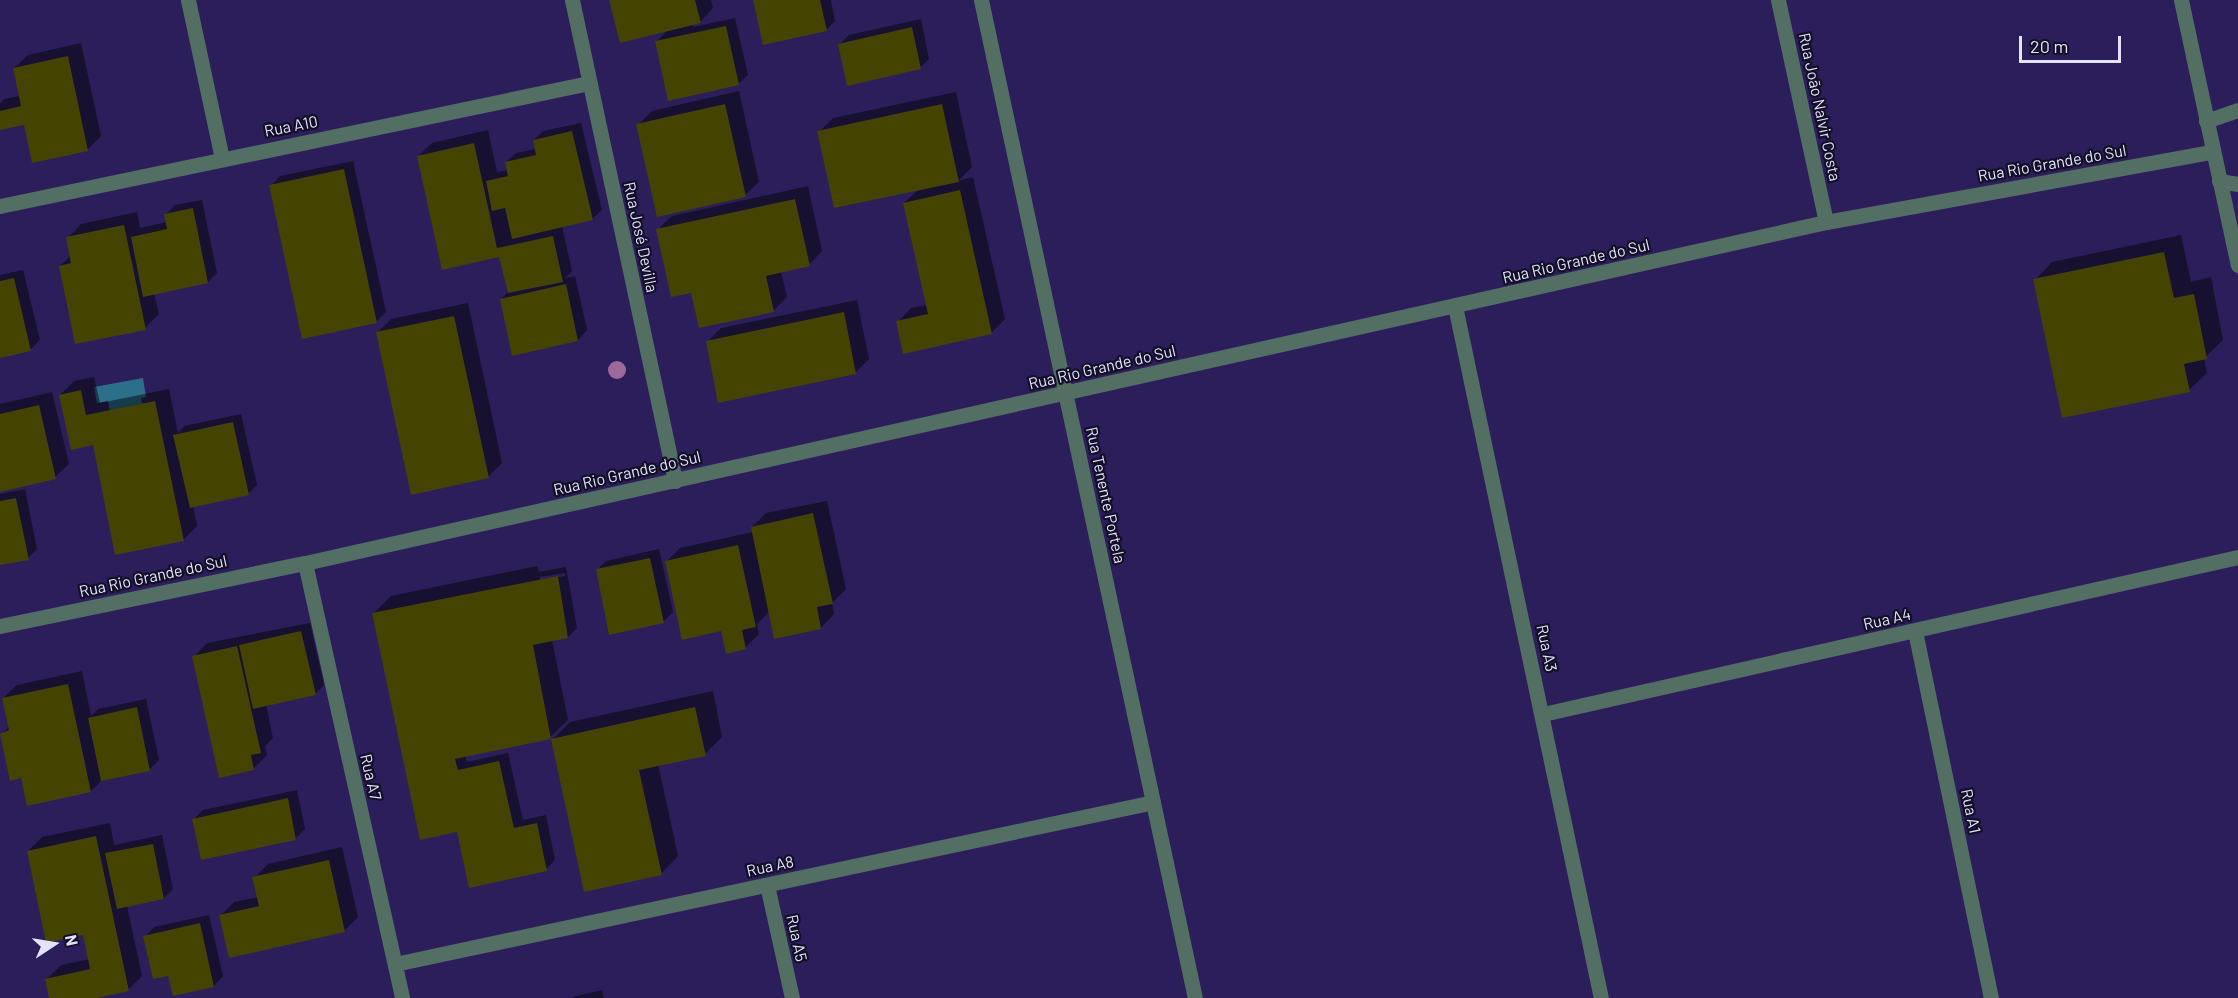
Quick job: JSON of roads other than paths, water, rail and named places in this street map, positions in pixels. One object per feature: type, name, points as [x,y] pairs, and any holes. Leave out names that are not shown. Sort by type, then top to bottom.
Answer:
[{"type":"street","points":[[188,0],[222,158]]},
{"type":"street","name":"Rua José Devilla","points":[[572,0],[675,481]]},
{"type":"street","name":"Rua Tenente Portela","points":[[981,0],[1196,998]]},
{"type":"street","name":"Rua João Nalvir Costa","points":[[1779,0],[1826,222]]},
{"type":"street","points":[[2181,0],[2238,265]]},
{"type":"street","name":"Rua A10","points":[[0,206],[590,83]]},
{"type":"street","points":[[2206,121],[2238,110]]},
{"type":"street","name":"Rua Rio Grande do Sul","points":[[0,626],[305,563],[1826,222],[2213,152]]},
{"type":"street","points":[[2219,181],[2238,184]]},
{"type":"street","name":"Rua A3","points":[[1455,306],[1543,714],[1601,998]]},
{"type":"street","name":"Rua A4","points":[[1543,714],[2238,557]]},
{"type":"street","name":"Rua A7","points":[[305,563],[402,998]]},
{"type":"street","name":"Rua A1","points":[[1915,631],[1991,998]]},
{"type":"street","name":"Rua A8","points":[[395,964],[1153,802]]},
{"type":"street","name":"Rua A5","points":[[767,885],[792,998]]},
{"type":"water","points":[[143,378],[146,397],[141,398],[142,404],[110,411],[108,401],[97,403],[94,387]]}]
